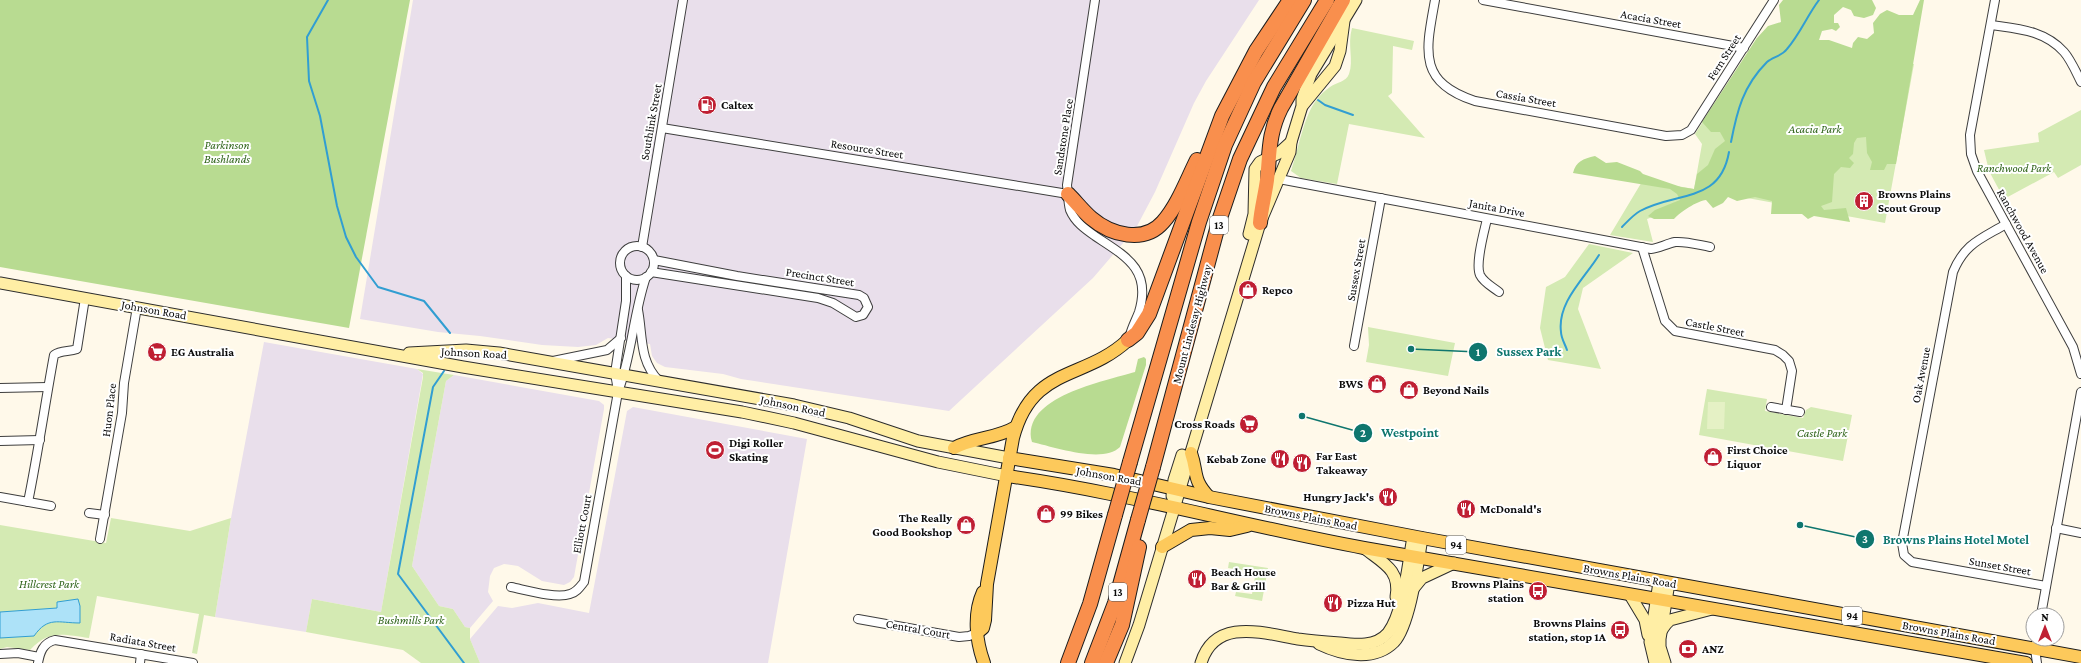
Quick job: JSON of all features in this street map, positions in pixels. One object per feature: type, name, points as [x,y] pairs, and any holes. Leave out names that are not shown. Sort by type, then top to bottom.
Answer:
[{"type":"highway","points":[[1128,340],[1138,333],[1152,307],[1222,116],[1256,51],[1290,0]]},
{"type":"highway","name":"Mount Lindesay Highway","points":[[1062,663],[1070,656],[1090,604],[1204,207],[1225,145],[1261,69],[1304,0]]},
{"type":"highway","name":"Mount Lindesay Highway","points":[[1092,663],[1115,603],[1220,218],[1240,159],[1274,87],[1327,0]]},
{"type":"highway","points":[[1260,223],[1270,140],[1276,118],[1343,0]]},
{"type":"highway","points":[[1068,194],[1092,219],[1108,228],[1124,234],[1146,234],[1158,226],[1168,216],[1212,130],[1222,116]]},
{"type":"highway","points":[[1106,663],[1122,625],[1131,588],[1142,529],[1138,520]]},
{"type":"main road","points":[[1176,489],[1190,453],[1260,223],[1290,152],[1291,142],[1302,106],[1302,99],[1311,74],[1356,0]]},
{"type":"main road","points":[[1302,106],[1332,71],[1338,58],[1345,18]]},
{"type":"main road","points":[[1320,58],[1332,56],[1338,58]]},
{"type":"main road","points":[[1126,663],[1139,625],[1174,506],[1176,489],[1252,225],[1255,203],[1255,169],[1260,162],[1284,150],[1291,142]]},
{"type":"main road","name":"Johnson Road","points":[[0,283],[403,354],[463,367],[531,376],[742,412],[816,429],[932,461],[1174,506]]},
{"type":"main road","points":[[984,663],[977,633],[979,600],[987,584],[1009,458],[1016,427],[1025,408],[1045,386],[1059,377],[1103,360],[1128,340]]},
{"type":"main road","name":"Johnson Road","points":[[403,354],[466,350],[499,353],[620,374],[794,405],[848,418],[918,441],[1114,475],[1176,489]]},
{"type":"main road","points":[[954,448],[970,440],[1004,433],[1016,427]]},
{"type":"main road","points":[[1190,453],[1194,462],[1196,480],[1209,497]]},
{"type":"main road","name":"Browns Plains Road","points":[[1176,489],[1209,497],[1418,538],[1664,583],[2025,642]]},
{"type":"main road","name":"Browns Plains Road","points":[[1174,506],[1249,525],[1364,548],[2003,661],[2026,663]]},
{"type":"main road","points":[[1162,547],[1191,530],[1210,528],[1230,530],[1249,525]]},
{"type":"main road","points":[[1201,663],[1212,644],[1224,635],[1235,631],[1247,630],[1311,641],[1365,645],[1378,640],[1387,634],[1394,623],[1414,557],[1418,538]]},
{"type":"main road","points":[[1364,548],[1388,566],[1394,573],[1397,584],[1395,604],[1397,611]]},
{"type":"main road","points":[[1311,641],[1336,652],[1361,655],[1379,651],[1394,641],[1403,626],[1413,588],[1414,557]]},
{"type":"main road","points":[[1413,588],[1422,578],[1454,564]]},
{"type":"main road","points":[[1650,642],[1664,583]]},
{"type":"main road","points":[[1630,595],[1645,620],[1655,663]]},
{"type":"main road","points":[[1660,601],[1660,647],[1665,663]]},
{"type":"main road","points":[[1661,632],[1670,620],[1712,609]]},
{"type":"main road","name":"Browns Plains Road","points":[[2046,647],[2081,657]]},
{"type":"street","name":"Southlink Street","points":[[642,247],[684,0]]},
{"type":"street","name":"Sandstone Place","points":[[1095,0],[1067,179],[1068,194],[1070,208],[1080,224],[1123,254],[1135,266],[1138,273],[1141,282],[1141,299],[1139,312],[1128,340]]},
{"type":"street","name":"Cassia Street","points":[[1435,0],[1428,40],[1428,58],[1434,74],[1446,88],[1458,95],[1475,101],[1666,136],[1682,135],[1691,130],[1694,126]]},
{"type":"street","name":"Acacia Street","points":[[1483,0],[1511,2],[1744,48]]},
{"type":"street","name":"Fern Street","points":[[1694,126],[1774,0]]},
{"type":"street","name":"Ranchwood Avenue","points":[[1995,0],[1970,135],[1971,154],[1976,171],[2073,347],[2081,374]]},
{"type":"street","points":[[1991,25],[2033,31],[2052,40],[2065,53],[2081,82]]},
{"type":"street","name":"Resource Street","points":[[662,128],[1068,194]]},
{"type":"street","name":"Janita Drive","points":[[1279,179],[1642,247],[1657,248],[1674,242],[1684,242],[1710,247]]},
{"type":"street","name":"Sussex Street","points":[[1354,346],[1381,198]]},
{"type":"street","points":[[1487,218],[1478,266],[1480,275],[1485,282],[1500,292]]},
{"type":"street","name":"Oak Avenue","points":[[1904,555],[1902,543],[1953,272],[1959,257],[1970,246],[2006,224]]},
{"type":"street","points":[[642,247],[649,251],[654,260],[637,305],[620,374],[621,338],[626,301],[626,276],[620,263],[623,254],[630,248],[642,247]]},
{"type":"street","name":"Castle Street","points":[[1642,247],[1665,321],[1675,331],[1775,350],[1789,361],[1792,371],[1786,410]]},
{"type":"street","name":"Precinct Street","points":[[649,274],[690,278],[818,298],[833,303],[856,317],[863,315],[868,306],[864,298],[859,295],[692,268],[654,260]]},
{"type":"street","points":[[690,278],[692,268]]},
{"type":"street","points":[[626,276],[636,280],[649,274]]},
{"type":"street","points":[[28,502],[40,440],[44,402],[54,355],[59,352],[77,349],[79,344],[85,298]]},
{"type":"street","points":[[637,305],[643,356],[651,373],[658,381]]},
{"type":"street","name":"Huon Place","points":[[100,539],[122,413],[124,384],[137,307]]},
{"type":"street","points":[[549,362],[601,352],[621,338]]},
{"type":"street","name":"Elliott Court","points":[[511,587],[560,595],[571,594],[578,590],[584,582],[620,374]]},
{"type":"street","points":[[0,388],[48,387]]},
{"type":"street","points":[[2042,607],[2081,392]]},
{"type":"street","points":[[1771,407],[1800,412]]},
{"type":"street","points":[[0,441],[40,440]]},
{"type":"street","points":[[0,497],[51,506]]},
{"type":"street","points":[[89,513],[105,515]]},
{"type":"street","points":[[2056,528],[2081,533]]},
{"type":"street","name":"Sunset Street","points":[[1904,555],[1912,562],[2046,586]]},
{"type":"street","name":"Central Court","points":[[858,619],[959,637],[977,633]]},
{"type":"street","name":"Radiata Street","points":[[39,660],[44,646],[48,641],[55,640],[89,644],[193,663]]},
{"type":"street","points":[[2026,663],[2034,647]]},
{"type":"street","points":[[2036,647],[2037,663]]},
{"type":"street","points":[[0,654],[18,653],[39,660]]},
{"type":"street","points":[[140,663],[141,654]]},
{"type":"shaded area","points":[[413,0],[1259,0],[1206,81],[1194,103],[1155,192],[1136,228],[1093,278],[949,411],[741,379],[723,374],[665,367],[657,363],[652,356],[650,344],[608,338],[596,345],[578,347],[542,345],[480,336],[438,332],[360,319]]},
{"type":"shaded area","points":[[264,342],[417,369],[423,374],[381,612],[312,599],[306,632],[215,617],[231,518]]},
{"type":"shaded area","points":[[454,375],[599,401],[604,405],[574,577],[570,582],[564,585],[542,581],[518,566],[504,564],[494,568],[490,576],[488,592],[493,601],[470,628],[465,627],[453,609],[439,606],[412,566],[446,381]]},
{"type":"shaded area","points":[[633,407],[807,439],[768,663],[480,663],[470,639],[498,606],[512,608],[538,603],[589,613],[627,411]]},
{"type":"green space","name":"Parkinson Bushlands","points":[[0,0],[410,0],[349,328],[0,267]]},
{"type":"green space","name":"Acacia Park","points":[[1783,0],[1872,0],[1876,8],[1873,15],[1864,18],[1854,16],[1851,10],[1843,7],[1834,15],[1834,23],[1838,23],[1840,27],[1836,31],[1832,29],[1822,31],[1819,40],[1829,40],[1852,48],[1853,43],[1858,37],[1867,39],[1874,33],[1873,23],[1880,14],[1887,10],[1899,15],[1913,15],[1920,0],[1924,0],[1896,164],[1887,164],[1884,170],[1870,170],[1872,162],[1867,153],[1866,137],[1857,138],[1854,143],[1853,154],[1849,158],[1854,163],[1850,168],[1841,167],[1834,174],[1832,202],[1821,206],[1824,210],[1846,208],[1850,222],[1814,216],[1808,219],[1802,214],[1771,214],[1772,201],[1755,197],[1737,201],[1728,197],[1723,203],[1713,208],[1706,200],[1689,207],[1674,219],[1654,219],[1648,216],[1655,210],[1680,200],[1677,194],[1670,189],[1573,173],[1578,163],[1595,156],[1606,163],[1617,162],[1640,171],[1643,174],[1681,187],[1694,189],[1697,174],[1708,165],[1715,149],[1725,141],[1720,132],[1711,132],[1702,122],[1757,38],[1768,26],[1781,22],[1779,5]]},
{"type":"green space","points":[[1352,28],[1414,41],[1412,50],[1393,46],[1392,93],[1388,96],[1425,138],[1349,124],[1337,184],[1301,178],[1291,171],[1307,117],[1315,102],[1326,90],[1348,77],[1351,63],[1350,40]]},
{"type":"green space","name":"Acacia Park","points":[[1757,38],[1914,64],[1885,223],[1720,193],[1647,219],[1653,242],[1610,235],[1643,180],[1694,189],[1702,144],[1695,134]]},
{"type":"green space","name":"Ranchwood Park","points":[[2081,110],[2081,165],[2058,178],[2054,172],[2004,199],[1989,171],[1984,150],[2039,142],[2038,133]]},
{"type":"green space","points":[[1589,244],[1633,253],[1583,288],[1578,309],[1601,369],[1548,360],[1540,328],[1546,287],[1565,277]]},
{"type":"green space","points":[[1368,327],[1455,343],[1448,376],[1366,362],[1369,345]]},
{"type":"green space","points":[[1144,357],[1146,359],[1146,365],[1120,447],[1112,452],[1090,454],[1078,453],[1032,442],[1032,426],[1039,413],[1051,402],[1086,386],[1135,372],[1138,359]]},
{"type":"green space","name":"Bushmills Park","points":[[417,369],[454,375],[446,381],[412,566],[439,606],[453,609],[465,627],[470,628],[470,639],[480,663],[421,663],[403,650],[306,632],[312,599],[381,612],[423,377],[423,373]]},
{"type":"green space","name":"Castle Park","points":[[1707,389],[1767,399],[1765,411],[1803,418],[1806,410],[1811,407],[1852,415],[1843,461],[1699,435]]},
{"type":"green space","points":[[1708,402],[1725,402],[1724,429],[1707,429]]},
{"type":"green space","name":"Hillcrest Park","points":[[111,518],[190,531],[231,518],[215,617],[204,615],[197,654],[192,653],[199,614],[97,596],[89,638],[57,635],[44,639],[30,650],[7,647],[0,649],[0,525],[106,543]]},
{"type":"green space","points":[[1229,562],[1268,568],[1262,601],[1235,596],[1236,592],[1252,594],[1255,577],[1258,577],[1259,573],[1228,568]]},
{"type":"water","points":[[78,599],[80,606],[80,623],[54,622],[44,626],[34,636],[0,638],[0,612],[57,608],[57,602]]},
{"type":"waterway","points":[[328,0],[307,37],[309,81],[320,116],[337,206],[346,237],[356,257],[378,287],[424,301],[450,333]]},
{"type":"waterway","points":[[1731,142],[1742,99],[1752,80],[1767,62],[1787,49],[1819,0]]},
{"type":"waterway","points":[[1318,100],[1325,105],[1353,115]]},
{"type":"waterway","points":[[1622,227],[1640,211],[1654,205],[1695,194],[1706,188],[1716,180],[1724,169],[1729,152]]},
{"type":"waterway","points":[[1567,350],[1561,334],[1563,311],[1573,291],[1599,255]]},
{"type":"waterway","points":[[444,371],[433,387],[398,574],[464,663]]},
{"type":"place","name":"Caltex","points":[[707,105]]},
{"type":"place","name":"Browns Plains Scout Group","points":[[1864,201]]},
{"type":"place","name":"Repco","points":[[1248,290]]},
{"type":"place","name":"Sussex Park","points":[[1411,349]]},
{"type":"place","name":"EG Australia","points":[[157,352]]},
{"type":"place","name":"BWS","points":[[1377,384]]},
{"type":"place","name":"Beyond Nails","points":[[1409,390]]},
{"type":"place","name":"Westpoint","points":[[1302,416]]},
{"type":"place","name":"Cross Roads","points":[[1249,424]]},
{"type":"place","name":"Digi Roller Skating","points":[[715,450]]},
{"type":"place","name":"First Choice Liquor","points":[[1713,457]]},
{"type":"place","name":"Kebab Zone","points":[[1280,459]]},
{"type":"place","name":"Far East Takeaway","points":[[1302,463]]},
{"type":"place","name":"Hungry Jack's","points":[[1388,497]]},
{"type":"place","name":"McDonald's","points":[[1466,509]]},
{"type":"place","name":"99 Bikes","points":[[1046,514]]},
{"type":"place","name":"The Really Good Bookshop","points":[[966,525]]},
{"type":"place","name":"Browns Plains Hotel Motel","points":[[1800,525]]},
{"type":"place","name":"Beach House Bar & Grill","points":[[1197,579]]},
{"type":"place","name":"Browns Plains station","points":[[1538,591]]},
{"type":"place","name":"Pizza Hut","points":[[1333,603]]},
{"type":"place","name":"Browns Plains station, stop 1A","points":[[1620,630]]},
{"type":"place","name":"ANZ","points":[[1688,649]]}]
